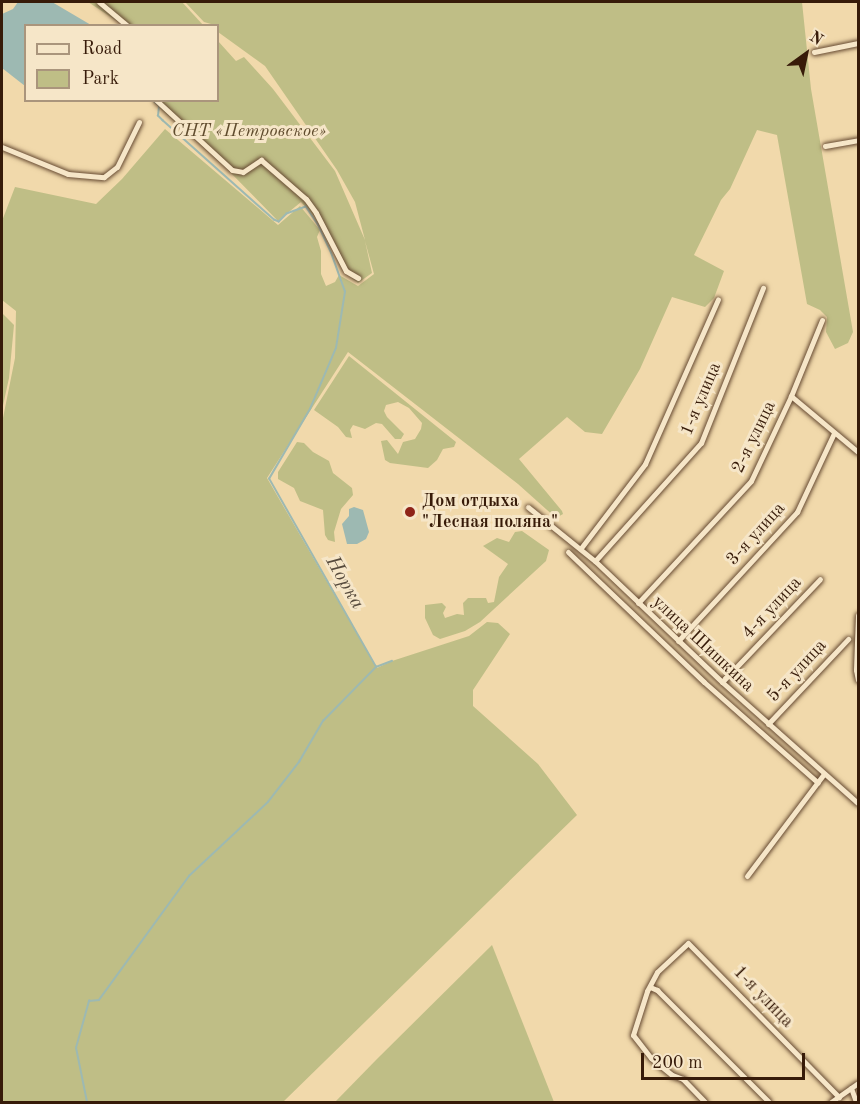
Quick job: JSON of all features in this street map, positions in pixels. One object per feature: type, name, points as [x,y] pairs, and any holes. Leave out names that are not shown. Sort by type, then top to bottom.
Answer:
[{"type":"street","points":[[99,2],[126,24]]},
{"type":"street","points":[[814,52],[858,43]]},
{"type":"street","points":[[158,102],[232,170],[243,172],[261,160],[306,199],[316,213],[346,272],[358,278]]},
{"type":"street","points":[[2,147],[68,174],[104,177],[117,167],[139,122]]},
{"type":"street","points":[[825,146],[858,140]]},
{"type":"street","name":"1-я улица","points":[[595,561],[700,443],[763,288]]},
{"type":"street","points":[[581,548],[645,464],[718,299]]},
{"type":"street","name":"2-я улица","points":[[638,603],[745,489],[791,396],[822,320]]},
{"type":"street","points":[[791,396],[858,452]]},
{"type":"street","name":"3-я улица","points":[[678,641],[797,512],[834,433]]},
{"type":"street","name":"улица Шишкина","points":[[528,507],[581,548],[722,682],[858,803]]},
{"type":"street","points":[[568,552],[704,682],[818,783]]},
{"type":"street","name":"4-я улица","points":[[722,682],[819,579]]},
{"type":"street","points":[[858,615],[856,670],[858,680]]},
{"type":"street","name":"5-я улица","points":[[768,724],[848,639]]},
{"type":"street","points":[[747,876],[824,774]]},
{"type":"street","name":"1-я улица","points":[[650,987],[657,972],[666,961],[685,944],[692,945],[839,1097]]},
{"type":"street","points":[[705,1102],[683,1079],[672,1075],[651,1058],[634,1038],[633,1030],[650,987],[657,990],[769,1102]]},
{"type":"street","points":[[831,1102],[858,1083]]},
{"type":"street","points":[[852,1088],[856,1102]]},
{"type":"green space","points":[[88,2],[182,2],[202,24],[121,24]]},
{"type":"green space","name":"СНТ «Петровское»","points":[[185,2],[802,2],[811,89],[853,332],[848,343],[835,349],[826,332],[827,317],[820,310],[807,304],[777,135],[757,130],[730,189],[721,200],[694,255],[724,271],[714,298],[705,307],[672,297],[640,369],[602,434],[585,432],[567,417],[519,459],[562,511],[563,514],[556,518],[518,484],[348,352],[267,478],[377,668],[469,636],[487,622],[498,623],[510,634],[473,690],[473,706],[538,764],[577,815],[283,1102],[2,1102],[2,423],[15,358],[16,311],[2,300],[2,221],[15,187],[96,204],[122,179],[165,129],[278,225],[300,206],[320,230],[317,237],[321,251],[321,274],[326,286],[335,282],[339,275],[358,286],[374,274],[365,241],[372,273],[358,283],[344,272],[315,217],[301,202],[278,221],[226,168],[153,102],[219,102],[219,42],[236,61],[244,57],[273,89],[335,171],[365,240],[355,202],[337,170],[265,66],[219,33],[219,24],[204,22]]},
{"type":"green space","points":[[2,313],[14,325],[9,378],[2,410]]},
{"type":"green space","points":[[349,356],[456,442],[454,447],[443,449],[437,460],[428,468],[390,463],[385,460],[381,441],[387,440],[398,454],[403,442],[415,439],[421,429],[422,423],[409,408],[398,402],[386,405],[384,411],[404,434],[401,439],[395,439],[382,424],[376,423],[365,429],[353,425],[350,430],[352,438],[346,437],[338,427],[314,410]]},
{"type":"green space","points":[[297,442],[304,443],[313,452],[329,461],[333,473],[352,488],[353,495],[341,509],[334,532],[335,542],[328,540],[325,535],[323,510],[300,501],[294,488],[278,479],[278,472]]},
{"type":"green space","points":[[522,531],[549,550],[546,561],[480,622],[465,631],[440,639],[433,635],[425,618],[425,605],[442,603],[446,607],[443,613],[445,618],[457,614],[464,615],[463,603],[468,598],[486,598],[488,603],[494,602],[499,577],[508,564],[483,546],[497,538],[509,542],[515,532]]},
{"type":"green space","points":[[492,945],[554,1102],[335,1102],[377,1059]]},
{"type":"water","points":[[18,2],[52,2],[89,24],[24,24],[24,85],[2,68],[2,14],[13,9]]},
{"type":"water","points":[[354,507],[363,510],[369,532],[366,539],[357,544],[347,544],[342,524],[349,516],[349,509]]},
{"type":"waterway","name":"Норка","points":[[87,1102],[76,1048],[89,1001],[99,1000],[189,876],[268,802],[299,762],[323,721],[376,667],[269,479],[310,409],[336,348],[345,292],[331,253],[318,225],[306,207],[287,214],[279,222],[274,220],[163,121],[158,116],[159,106],[154,102]]},
{"type":"waterway","points":[[376,667],[392,661]]},
{"type":"place","name":"Дом отдыха \"Лесная поляна\"","points":[[410,512]]}]
